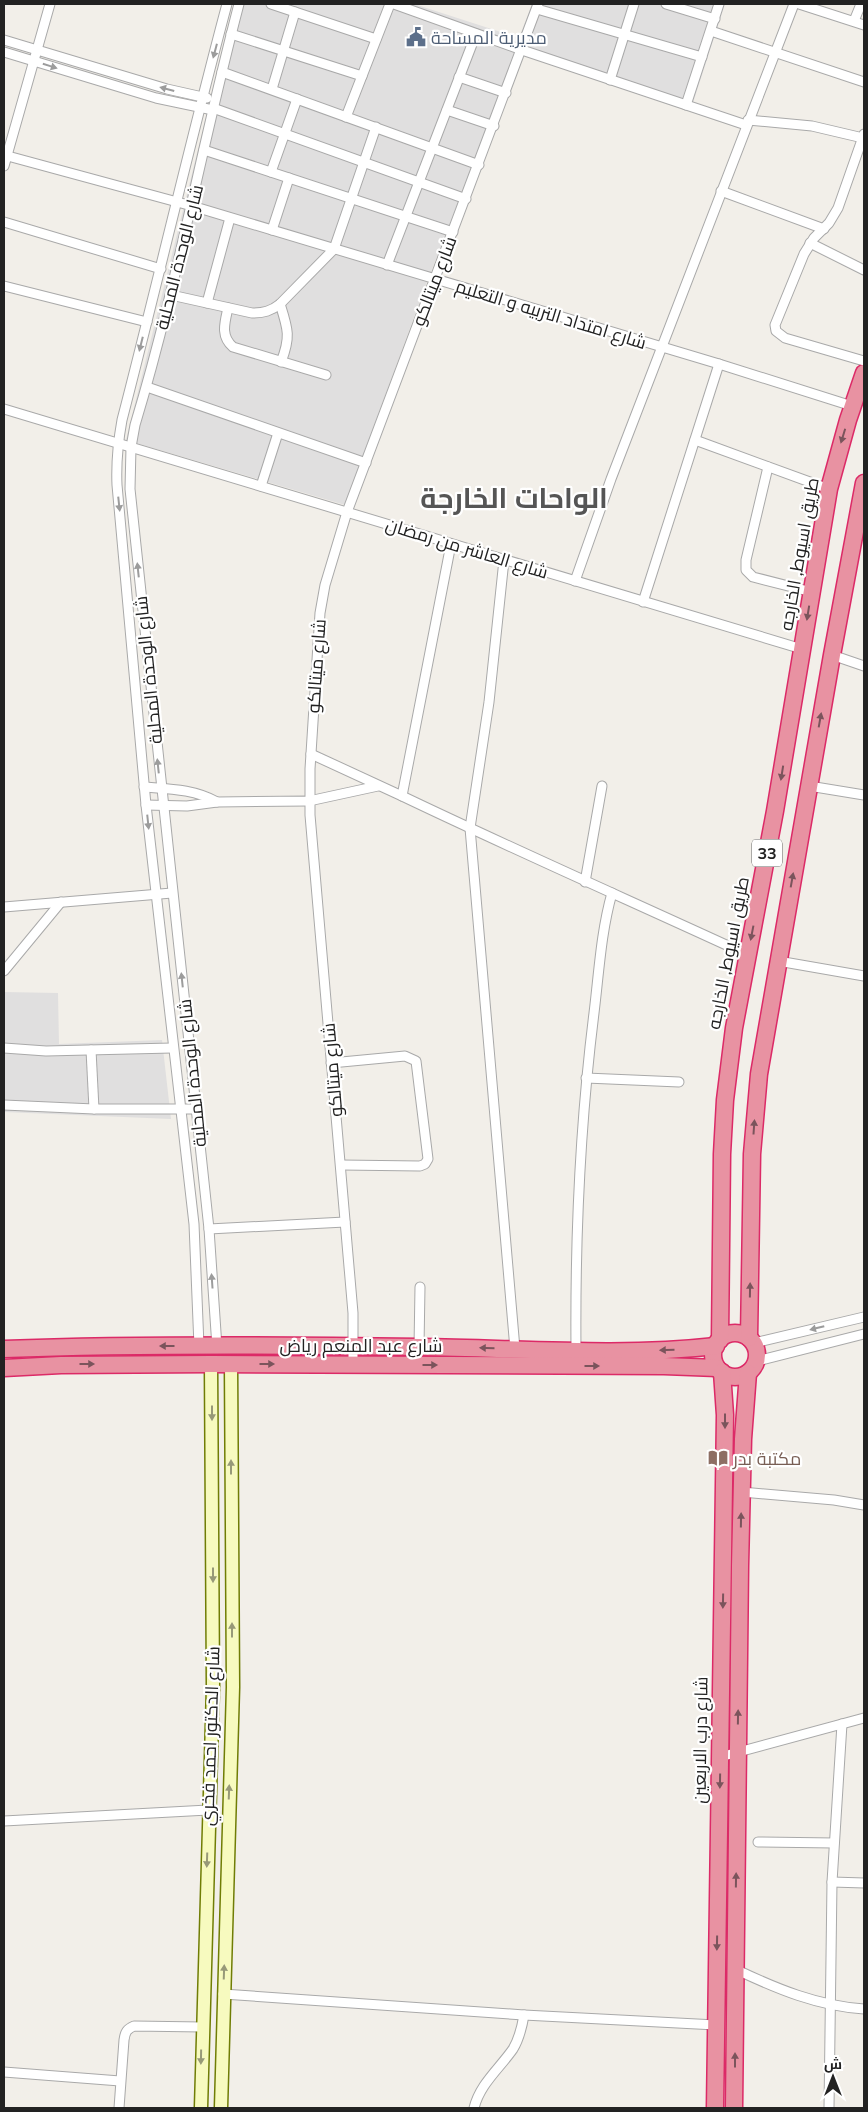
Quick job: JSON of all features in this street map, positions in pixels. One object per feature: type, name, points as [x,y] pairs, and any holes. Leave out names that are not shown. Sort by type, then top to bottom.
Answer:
[{"type":"highway","name":"طريق اسيوط, الخارجه","points":[[718,1343],[720,1180],[724,1119],[734,1028],[776,811],[829,489],[852,406],[864,373]]},
{"type":"highway","name":"33","points":[[752,1341],[754,1128],[762,1053],[864,483]]},
{"type":"highway","points":[[734,1334],[742,1334],[752,1341],[758,1355],[752,1367],[740,1377],[730,1377],[719,1370],[714,1353],[718,1343],[726,1336],[734,1334]]},
{"type":"highway","name":"شارع عبد المنعم رياض","points":[[4,1349],[200,1346],[662,1350],[718,1343]]},
{"type":"highway","points":[[61,1364],[62,1347]]},
{"type":"highway","name":"شارع عبد المنعم رياض","points":[[4,1368],[61,1364],[352,1364],[664,1366],[719,1370]]},
{"type":"highway","name":"شارع درب الاربعين","points":[[715,2108],[720,1757],[732,1566],[740,1540],[744,1422],[752,1367]]},
{"type":"highway","name":"شارع درب الاربعين","points":[[719,1370],[725,1415],[724,1540],[732,1566],[738,1753],[734,2108]]},
{"type":"highway","points":[[724,1540],[740,1540]]},
{"type":"street","points":[[5,159],[50,4]]},
{"type":"street","name":"شارع الوحدة المحلية","points":[[200,1346],[193,1216],[172,1048],[144,787],[117,485],[117,444],[199,107],[227,4]]},
{"type":"street","name":"شارع الوحدة المحلية","points":[[217,1347],[209,1229],[131,510],[131,447],[171,295],[239,4]]},
{"type":"street","points":[[272,4],[376,39]]},
{"type":"street","points":[[346,116],[376,39],[392,4],[418,8],[476,34],[686,105],[747,122],[812,126],[864,136],[862,149],[838,208],[824,229],[810,243],[775,325],[776,331],[785,338],[864,361]]},
{"type":"street","points":[[610,80],[634,4]]},
{"type":"street","points":[[666,4],[714,18]]},
{"type":"street","points":[[686,105],[719,4]]},
{"type":"street","points":[[575,581],[611,479],[794,4]]},
{"type":"street","points":[[798,4],[864,25]]},
{"type":"street","points":[[854,21],[861,4]]},
{"type":"street","points":[[538,6],[702,57]]},
{"type":"street","name":"شارع ميتالكو","points":[[352,1364],[353,1313],[309,801],[320,612],[325,585],[348,512],[538,6]]},
{"type":"street","points":[[272,90],[296,12]]},
{"type":"street","points":[[710,31],[864,82]]},
{"type":"street","points":[[231,34],[362,76]]},
{"type":"street","points":[[387,265],[476,34]]},
{"type":"street","points":[[4,40],[167,89],[202,97],[214,106],[285,134],[466,199]]},
{"type":"street","points":[[4,52],[156,98],[199,107],[214,106]]},
{"type":"street","points":[[222,72],[479,165]]},
{"type":"street","points":[[459,77],[506,93]]},
{"type":"street","points":[[271,172],[297,99]]},
{"type":"street","points":[[446,110],[494,126]]},
{"type":"street","points":[[171,295],[228,308],[262,313],[272,310],[280,304],[334,249],[376,127]]},
{"type":"street","points":[[204,150],[453,232]]},
{"type":"street","name":"شارع امتداد التربيه و التعليم","points":[[5,159],[192,206],[719,364],[852,406]]},
{"type":"street","points":[[272,230],[289,178]]},
{"type":"street","points":[[721,190],[824,229]]},
{"type":"street","points":[[207,303],[230,218]]},
{"type":"street","points":[[4,222],[161,269]]},
{"type":"street","points":[[810,243],[864,270]]},
{"type":"street","points":[[4,286],[147,322]]},
{"type":"street","points":[[280,304],[289,336],[281,362]]},
{"type":"street","points":[[228,308],[224,329],[226,339],[237,349],[326,375]]},
{"type":"street","points":[[643,602],[719,364]]},
{"type":"street","points":[[147,387],[366,463]]},
{"type":"street","name":"شارع العاشر من رمضان","points":[[4,409],[802,649]]},
{"type":"street","points":[[261,486],[278,433]]},
{"type":"street","points":[[695,440],[829,489]]},
{"type":"street","points":[[768,467],[746,560],[746,570],[753,577],[812,592]]},
{"type":"street","points":[[402,796],[450,544]]},
{"type":"street","points":[[504,560],[489,702],[470,828],[515,1349]]},
{"type":"street","points":[[832,655],[864,666]]},
{"type":"street","points":[[311,754],[585,882],[612,892],[748,955]]},
{"type":"street","points":[[146,805],[187,806],[217,802],[309,801],[378,786]]},
{"type":"street","points":[[585,882],[602,786]]},
{"type":"street","points":[[809,786],[864,795]]},
{"type":"street","points":[[144,787],[196,793],[217,802]]},
{"type":"street","points":[[576,1350],[576,1281],[586,1078],[603,934],[612,892]]},
{"type":"street","points":[[4,908],[172,893]]},
{"type":"street","points":[[4,971],[62,902]]},
{"type":"street","points":[[778,961],[864,976]]},
{"type":"street","points":[[4,1048],[46,1051],[172,1048]]},
{"type":"street","points":[[91,1050],[94,1109]]},
{"type":"street","points":[[331,1063],[405,1056],[416,1061],[428,1160],[420,1166],[341,1165]]},
{"type":"street","points":[[586,1078],[679,1082]]},
{"type":"street","points":[[4,1105],[94,1109],[196,1109]]},
{"type":"street","points":[[209,1229],[345,1222]]},
{"type":"street","points":[[419,1347],[420,1287]]},
{"type":"street","points":[[198,1306],[214,1305]]},
{"type":"street","points":[[752,1341],[864,1316]]},
{"type":"street","points":[[752,1367],[864,1334]]},
{"type":"street","name":"شارع الدكتور احمد فخري","points":[[200,2108],[208,1810],[214,1687],[211,1364]]},
{"type":"street","name":"شارع الدكتور احمد فخري","points":[[221,2108],[233,1687],[231,1364]]},
{"type":"street","points":[[742,1492],[834,1500],[864,1505]]},
{"type":"street","points":[[214,1687],[233,1687]]},
{"type":"street","points":[[720,1757],[864,1718]]},
{"type":"street","points":[[829,2108],[832,1882],[842,1724]]},
{"type":"street","points":[[4,1821],[208,1810]]},
{"type":"street","points":[[758,1842],[834,1843]]},
{"type":"street","points":[[832,1882],[864,1884]]},
{"type":"street","points":[[205,1923],[225,1924]]},
{"type":"street","points":[[735,1970],[804,1999],[831,2006],[864,2010]]},
{"type":"street","points":[[223,1994],[524,2015],[716,2025]]},
{"type":"street","points":[[474,2108],[485,2084],[514,2047],[520,2034],[524,2015]]},
{"type":"street","points":[[119,2108],[124,2040],[128,2028],[134,2026],[202,2027]]},
{"type":"street","points":[[4,2072],[120,2081]]},
{"type":"shaded area","points":[[234,4],[414,4],[519,38],[532,4],[725,4],[691,109],[517,51],[427,282],[345,505],[126,440]]},
{"type":"shaded area","points":[[4,992],[58,993],[59,1044],[162,1040],[171,1119],[4,1112]]},
{"type":"place","name":"مديرية المساحة","points":[[416,37]]},
{"type":"place","name":"مكتبة بدر","points":[[718,1458]]},
{"type":"district","name":"الواحات الخارجة","points":[[514,497]]}]
